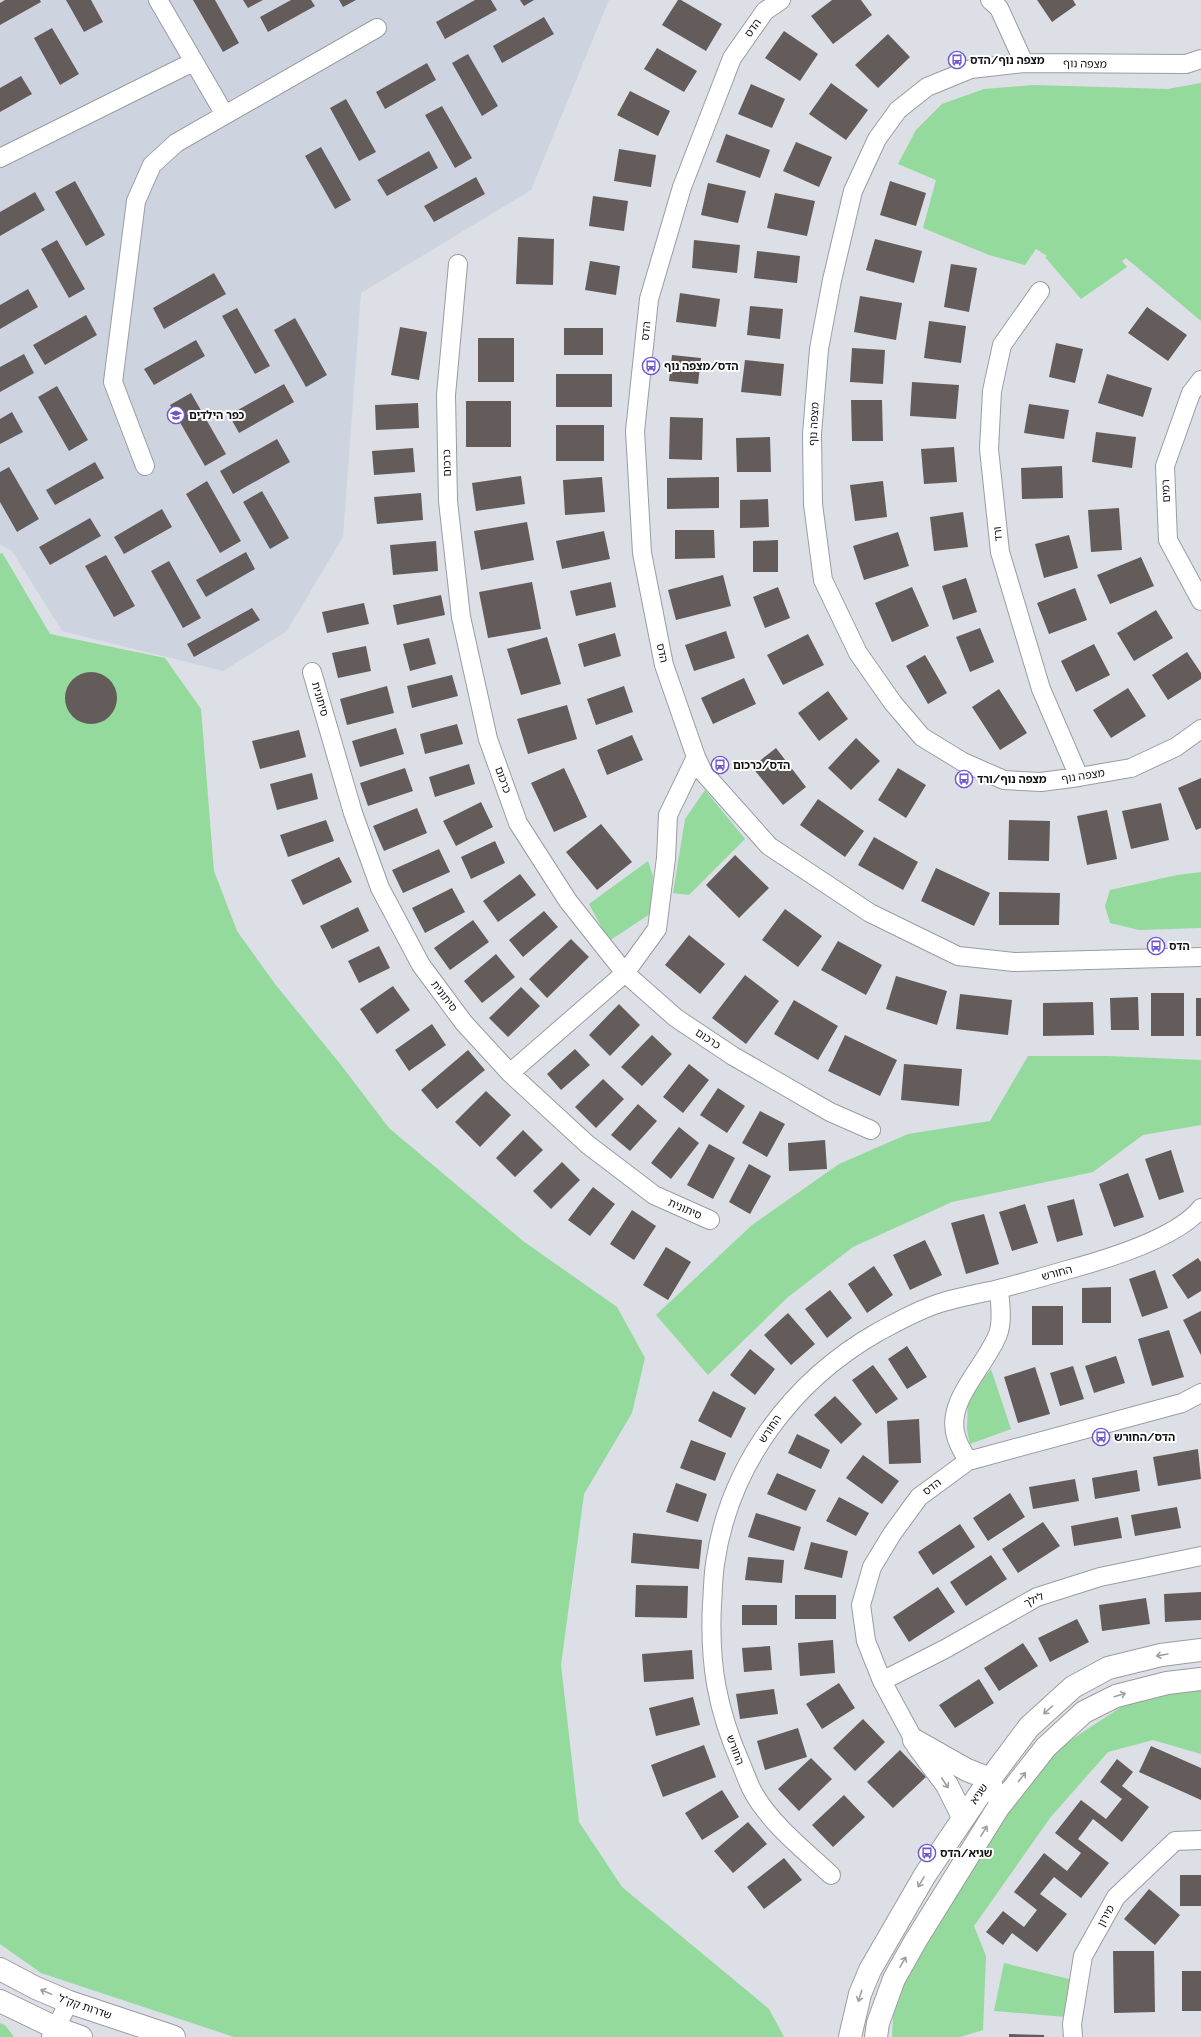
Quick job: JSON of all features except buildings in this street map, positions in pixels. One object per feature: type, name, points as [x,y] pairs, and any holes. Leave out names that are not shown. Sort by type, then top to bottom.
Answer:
[{"type":"street","points":[[158,0],[225,115]]},
{"type":"street","name":"הדס","points":[[781,0],[765,12],[732,58],[682,187],[649,299],[635,431],[642,553],[664,665],[696,757],[703,772],[769,846],[870,913],[958,956],[1014,962],[1201,957]]},
{"type":"street","points":[[990,0],[999,8],[1024,63]]},
{"type":"street","points":[[145,466],[113,382],[136,201],[152,165],[176,143],[377,28]]},
{"type":"street","name":"מצפה נוף","points":[[1201,60],[1186,64],[1024,63],[971,70],[927,87],[898,110],[877,139],[853,191],[832,280],[819,348],[812,434],[813,504],[823,580],[858,653],[893,703],[922,737],[963,762],[1004,780],[1041,782],[1131,768],[1176,747],[1201,729]]},
{"type":"street","points":[[0,158],[193,62]]},
{"type":"street","name":"כרכום","points":[[458,264],[446,395],[448,501],[461,617],[488,739],[518,823],[568,901],[625,973],[676,1018],[733,1056],[830,1112],[871,1130]]},
{"type":"street","name":"ורד","points":[[1040,291],[1002,345],[992,390],[989,448],[1000,552],[1041,689],[1079,777]]},
{"type":"street","name":"רמים","points":[[1201,380],[1191,393],[1165,466],[1168,540],[1201,601]]},
{"type":"street","name":"סיתונית","points":[[312,672],[353,813],[380,888],[421,965],[464,1023],[510,1073],[587,1144],[654,1195],[710,1220]]},
{"type":"street","points":[[510,1073],[625,973],[657,929],[666,858],[668,815],[696,757]]},
{"type":"street","name":"החורש","points":[[831,1875],[786,1834],[753,1792],[736,1752],[718,1701],[712,1657],[712,1608],[715,1564],[727,1514],[748,1465],[773,1423],[797,1394],[818,1374],[855,1346],[904,1318],[936,1304],[999,1289],[1098,1262],[1141,1246],[1168,1233],[1196,1214],[1201,1208]]},
{"type":"street","points":[[968,1461],[956,1436],[954,1420],[958,1405],[998,1334],[1001,1312],[999,1289]]},
{"type":"street","name":"הדס","points":[[914,1740],[882,1681],[866,1641],[861,1605],[872,1567],[892,1534],[919,1497],[968,1461],[1182,1403],[1201,1394]]},
{"type":"street","name":"לילך","points":[[882,1681],[945,1649],[1038,1597],[1100,1577],[1201,1556]]},
{"type":"street","name":"שגיא","points":[[850,2037],[860,1994],[870,1970],[925,1875],[963,1817],[1029,1727],[1073,1687],[1108,1668],[1161,1655],[1201,1650]]},
{"type":"street","points":[[876,2037],[878,2023],[894,1978],[998,1808],[1046,1747],[1084,1712],[1116,1696],[1167,1683],[1201,1679]]},
{"type":"street","points":[[914,1740],[967,1770],[990,1779],[998,1808]]},
{"type":"street","points":[[914,1740],[946,1785],[963,1817]]},
{"type":"street","name":"מירון","points":[[1073,2037],[1072,2024],[1083,1956],[1116,1897],[1174,1841],[1201,1840]]},
{"type":"street","name":"שדרות קק\"ל","points":[[0,1969],[36,1988],[69,2002],[174,2037]]},
{"type":"street","points":[[0,2000],[53,2033],[81,2037]]},
{"type":"street","points":[[53,2033],[69,2002]]},
{"type":"shaded area","name":"כפר הילדים","points":[[0,0],[609,0],[531,190],[361,293],[343,537],[287,631],[223,671],[62,631],[12,551],[0,545]]},
{"type":"green space","points":[[1201,83],[1201,321],[1126,258],[1122,261],[1127,267],[1081,299],[1045,257],[1047,256],[1036,249],[1025,265],[989,255],[923,228],[936,180],[898,164],[916,130],[942,104],[984,89],[1033,85],[1168,89]]},
{"type":"green space","points":[[0,553],[3,554],[50,634],[165,658],[201,709],[214,871],[237,931],[275,984],[341,1065],[389,1128],[523,1241],[617,1307],[645,1358],[632,1413],[584,1494],[561,1665],[579,1822],[622,1887],[769,2009],[784,2037],[234,2037],[41,1973],[0,1944]]},
{"type":"green space","points":[[705,790],[745,839],[689,895],[673,893],[685,819]]},
{"type":"green space","points":[[648,861],[653,876],[650,914],[609,941],[589,904]]},
{"type":"green space","points":[[1201,872],[1201,928],[1139,930],[1110,923],[1105,906],[1110,890],[1177,875]]},
{"type":"green space","points":[[1028,1056],[1107,1056],[1201,1060],[1201,1125],[1143,1135],[1093,1172],[952,1202],[853,1247],[788,1297],[708,1375],[656,1315],[752,1225],[839,1164],[908,1134],[990,1121]]},
{"type":"green space","points":[[991,1369],[1011,1429],[970,1444],[967,1430],[968,1398]]},
{"type":"green space","points":[[1201,1686],[1201,1754],[1153,1740],[1108,1752],[1050,1818],[974,1926],[986,1956],[983,2030],[960,2037],[892,2037],[894,2000],[991,1837],[1042,1759],[1147,1690]]},
{"type":"green space","points":[[1004,1963],[1073,1980],[1066,2017],[994,2011]]},
{"type":"green space","points":[[0,2023],[5,2025],[14,2037],[0,2037]]},
{"type":"place","name":"מצפה נוף/הדס","points":[[957,60]]},
{"type":"place","name":"הדס/מצפה נוף","points":[[651,366]]},
{"type":"place","name":"כפר הילדים","points":[[176,415]]},
{"type":"place","name":"הדס/כרכום","points":[[720,765]]},
{"type":"place","name":"מצפה נוף/ורד","points":[[964,779]]},
{"type":"place","name":"הדס","points":[[1156,946]]},
{"type":"place","name":"הדס/החורש","points":[[1101,1437]]},
{"type":"place","name":"שגיא/הדס","points":[[927,1853]]}]
